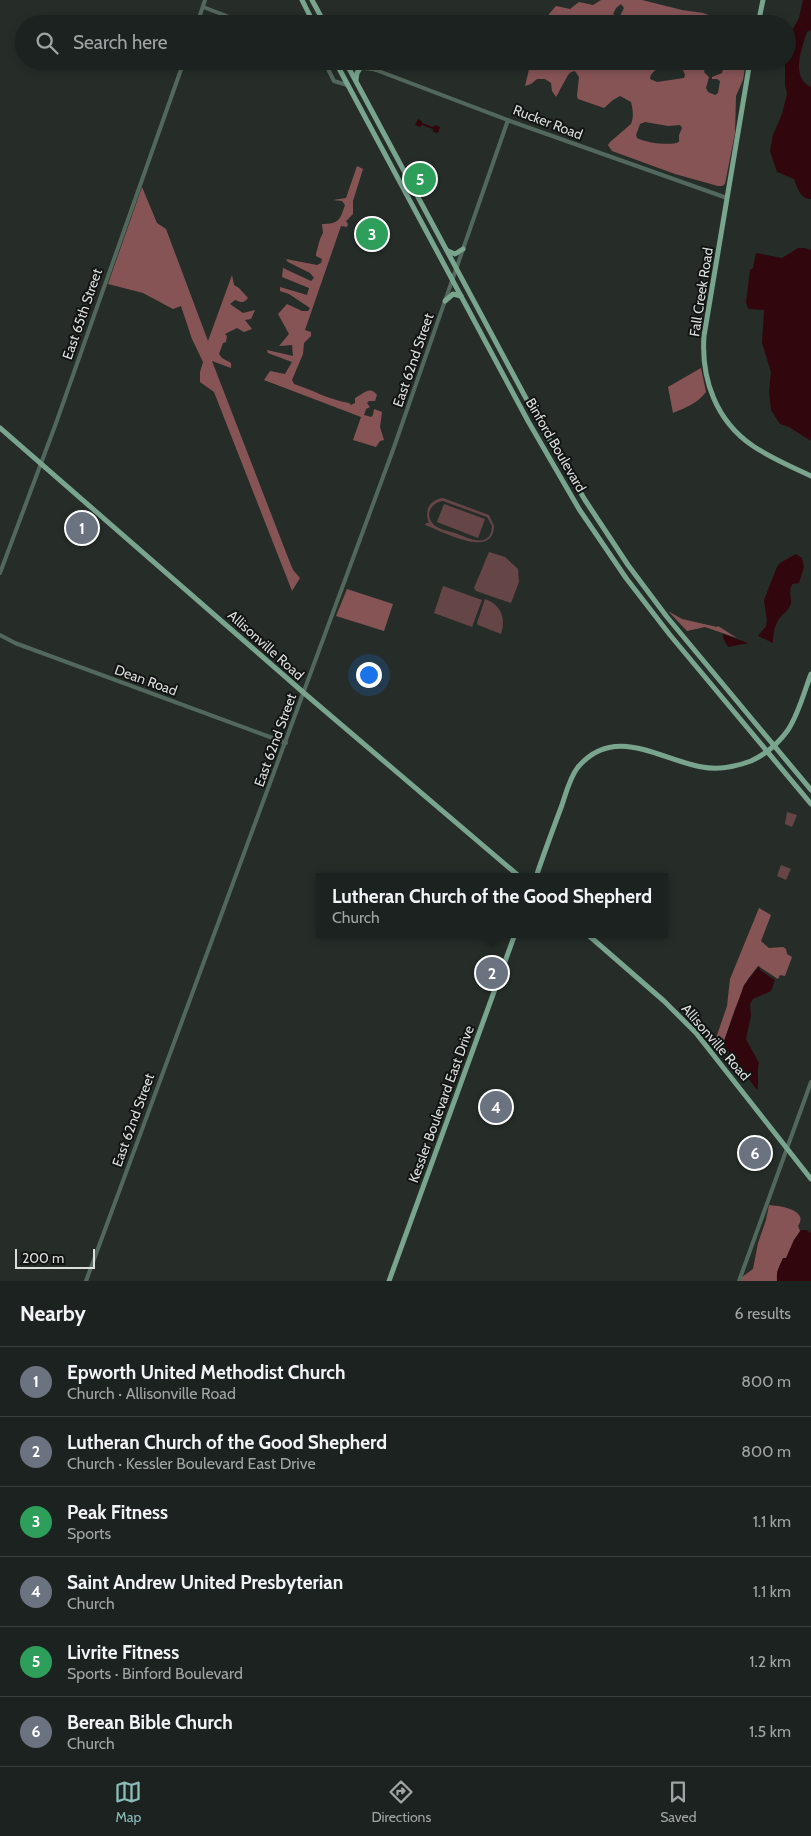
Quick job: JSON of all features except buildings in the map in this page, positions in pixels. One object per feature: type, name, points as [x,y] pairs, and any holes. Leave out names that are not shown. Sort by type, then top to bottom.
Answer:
[{"type":"main road","points":[[302,0],[310,15]]},
{"type":"main road","points":[[312,0],[320,15]]},
{"type":"main road","points":[[760,15],[763,0]]},
{"type":"main road","name":"Binford Boulevard","points":[[340,70],[546,452],[594,531],[656,617],[811,804]]},
{"type":"main road","points":[[342,70],[350,71]]},
{"type":"main road","points":[[356,83],[356,75],[359,70]]},
{"type":"main road","name":"Fall Creek Road","points":[[748,70],[704,338],[704,363],[709,386],[721,413],[742,437],[759,450],[811,476]]},
{"type":"main road","name":"Binford Boulevard","points":[[350,71],[543,429],[603,528],[672,623],[811,790]]},
{"type":"main road","points":[[342,75],[350,77],[356,83]]},
{"type":"main road","points":[[444,247],[455,254],[463,249]]},
{"type":"main road","points":[[445,301],[453,294],[461,296]]},
{"type":"main road","name":"Allisonville Road","points":[[0,428],[304,693],[515,873]]},
{"type":"main road","points":[[537,873],[573,774],[587,759],[597,752],[612,747],[632,746],[695,766],[716,768],[746,763],[767,752],[784,734],[794,719],[811,674]]},
{"type":"main road","name":"Kessler Boulevard East Drive","points":[[389,1281],[514,938]]},
{"type":"main road","name":"Allisonville Road","points":[[592,938],[669,1005],[696,1033],[811,1179]]},
{"type":"street","points":[[200,15],[205,0]]},
{"type":"street","points":[[203,7],[224,15]]},
{"type":"street","name":"East 65th Street","points":[[0,573],[181,70]]},
{"type":"street","points":[[329,70],[334,80],[343,82],[348,86]]},
{"type":"street","name":"Rucker Road","points":[[350,71],[355,70]]},
{"type":"street","name":"Rucker Road","points":[[375,70],[508,120],[727,198]]},
{"type":"street","points":[[334,80],[342,75]]},
{"type":"street","name":"East 62nd Street","points":[[86,1281],[393,450],[508,120]]},
{"type":"street","name":"Dean Road","points":[[0,635],[15,644],[286,743]]},
{"type":"street","points":[[739,1281],[811,1082]]},
{"type":"shaded area","points":[[601,0],[642,0],[708,15],[620,15],[624,8],[621,4],[616,8],[613,14],[614,15],[549,15],[556,6],[570,9],[579,2],[593,5]]},
{"type":"shaded area","points":[[803,0],[811,0],[811,30],[807,32],[799,69],[805,82],[811,87],[811,199],[802,195],[794,179],[777,172],[770,151],[773,135],[782,114],[787,94],[785,70],[796,70],[796,23]]},
{"type":"shaded area","points":[[529,70],[656,70],[650,79],[657,82],[684,78],[683,70],[704,70],[704,72],[709,77],[706,88],[708,92],[715,95],[718,93],[720,81],[712,79],[712,77],[722,73],[723,70],[745,70],[743,80],[736,96],[735,133],[725,184],[718,186],[675,174],[612,151],[608,145],[631,124],[633,119],[631,102],[620,96],[604,108],[578,99],[579,77],[575,71],[568,75],[556,97],[552,91],[551,83],[545,79],[537,79],[525,86]],"holes":[[[645,122],[668,126],[680,125],[682,128],[679,142],[652,143],[637,138],[636,135],[640,124]]]},
{"type":"shaded area","points":[[418,119],[422,123],[433,127],[435,125],[440,127],[438,133],[422,125],[420,127],[415,125]]},
{"type":"shaded area","points":[[357,166],[363,169],[353,201],[353,214],[346,221],[347,227],[341,226],[305,330],[311,332],[311,336],[304,343],[303,354],[292,380],[294,384],[351,405],[355,403],[355,398],[369,390],[374,392],[377,395],[375,401],[367,403],[370,407],[366,409],[364,415],[371,417],[374,409],[382,412],[380,427],[384,440],[380,441],[376,447],[353,440],[361,417],[264,380],[270,371],[285,374],[292,362],[268,353],[267,350],[293,356],[292,345],[279,346],[289,334],[278,314],[287,304],[302,311],[308,311],[310,308],[289,294],[280,291],[280,287],[307,295],[309,288],[282,277],[283,268],[311,281],[314,278],[310,273],[288,262],[286,259],[317,265],[321,263],[322,259],[316,256],[316,254],[323,233],[322,224],[335,222],[340,218],[345,205],[342,201],[333,200],[346,198]]},
{"type":"shaded area","points":[[142,187],[157,223],[166,229],[208,341],[232,275],[234,285],[248,298],[243,302],[235,300],[230,304],[243,313],[255,310],[251,319],[245,320],[252,329],[244,332],[237,328],[225,334],[227,336],[226,342],[223,343],[219,354],[231,363],[231,368],[212,361],[293,570],[300,578],[292,591],[214,392],[200,382],[203,362],[192,339],[181,306],[173,309],[143,293],[108,284]]},
{"type":"shaded area","points":[[798,248],[811,250],[811,441],[789,427],[780,424],[771,410],[769,391],[771,372],[762,343],[764,310],[748,309],[746,302],[750,270],[753,268],[756,253],[782,258]]},
{"type":"shaded area","points":[[701,368],[706,392],[695,402],[673,413],[668,387]]},
{"type":"shaded area","points":[[443,498],[489,515],[494,526],[491,536],[485,541],[476,542],[454,537],[425,525],[429,523],[427,514],[429,507],[438,499]],"holes":[[[443,501],[487,517],[492,526],[491,533],[488,538],[478,540],[443,530],[433,524],[429,513],[433,506]]]},
{"type":"shaded area","points":[[444,504],[485,519],[478,538],[437,522]]},
{"type":"shaded area","points":[[489,552],[505,557],[518,569],[519,582],[511,603],[476,591],[474,588]]},
{"type":"shaded area","points":[[796,554],[802,558],[804,567],[799,583],[792,584],[790,590],[791,603],[776,625],[773,643],[758,636],[766,626],[767,620],[764,600],[777,567],[780,563]]},
{"type":"shaded area","points":[[443,586],[482,600],[472,627],[434,613]]},
{"type":"shaded area","points":[[347,589],[393,604],[384,631],[336,616]]},
{"type":"shaded area","points":[[485,599],[495,605],[501,613],[503,623],[501,634],[477,623]]},
{"type":"shaded area","points":[[668,611],[682,619],[718,626],[737,638],[705,627],[687,631]]},
{"type":"shaded area","points":[[723,634],[749,643],[728,647]]},
{"type":"shaded area","points":[[787,812],[797,815],[792,827],[785,824]]},
{"type":"shaded area","points":[[781,865],[791,869],[786,880],[777,876]]},
{"type":"shaded area","points":[[759,908],[771,915],[761,941],[769,948],[783,947],[786,949],[787,954],[792,957],[785,976],[780,975],[778,979],[758,966],[748,979],[723,1044],[716,1050],[713,1047],[727,1006],[730,979]]},
{"type":"shaded area","points":[[759,966],[760,970],[775,980],[771,991],[753,999],[750,1004],[751,1016],[746,1039],[759,1063],[757,1090],[723,1044],[744,985]]},
{"type":"shaded area","points":[[769,1205],[780,1206],[797,1213],[800,1216],[798,1226],[800,1231],[777,1272],[777,1281],[741,1281],[742,1277],[753,1269]]},
{"type":"shaded area","points":[[801,1230],[811,1233],[811,1281],[777,1281],[777,1272],[783,1258],[786,1258]]},
{"type":"place","name":"Livrite Fitness","points":[[420,179]]},
{"type":"place","name":"Peak Fitness","points":[[372,234]]},
{"type":"place","name":"Epworth United Methodist Church","points":[[82,528]]},
{"type":"place","name":"Lutheran Church of the Good Shepherd","points":[[492,973]]},
{"type":"place","name":"Saint Andrew United Presbyterian","points":[[496,1107]]},
{"type":"place","name":"Berean Bible Church","points":[[755,1153]]}]
